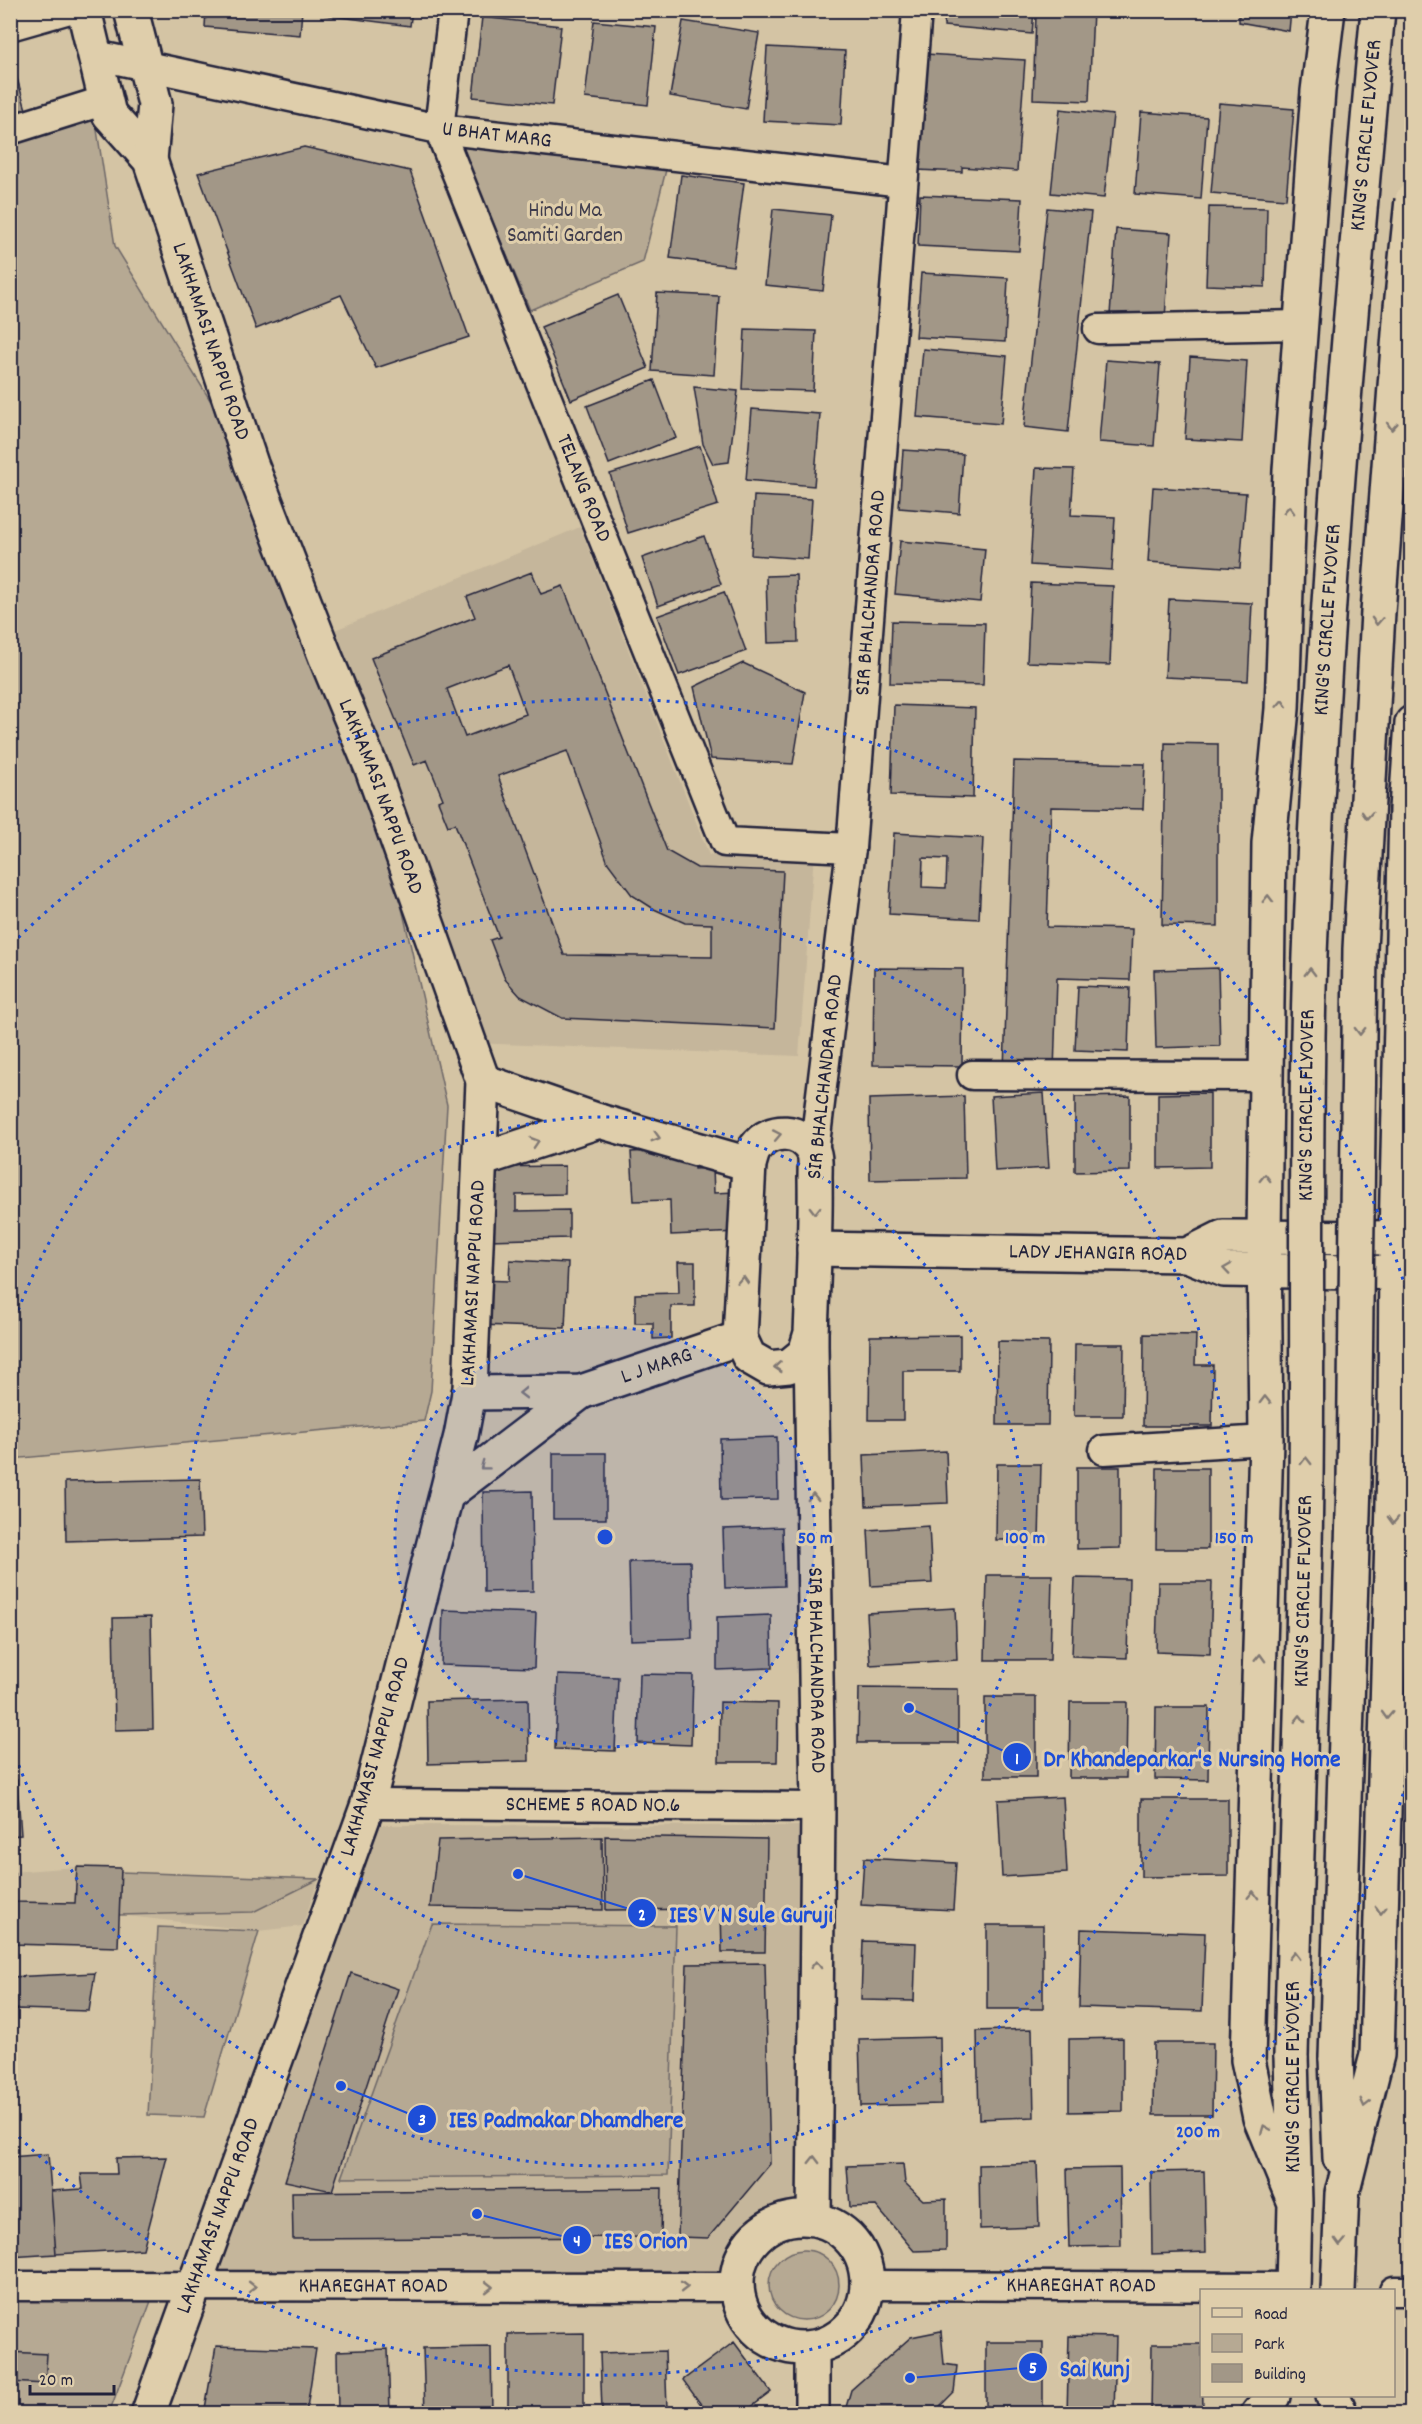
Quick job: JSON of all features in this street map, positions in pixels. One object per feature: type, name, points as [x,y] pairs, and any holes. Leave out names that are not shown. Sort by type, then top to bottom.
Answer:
[{"type":"main road","points":[[84,10],[110,114],[150,160]]},
{"type":"main road","points":[[131,10],[155,104],[150,160]]},
{"type":"main road","points":[[1295,2203],[1260,2118],[1248,2060],[1266,1440],[1264,1236],[1269,843],[1282,709],[1290,470],[1318,91],[1328,10]]},
{"type":"main road","name":"KING'S CIRCLE FLYOVER","points":[[1293,2289],[1295,2203],[1292,2056],[1306,1480],[1306,1217],[1310,957],[1328,609],[1352,297],[1378,10]]},
{"type":"main road","name":"LAKHAMASI NAPPU ROAD","points":[[148,2414],[368,1804],[446,1495],[469,1394],[483,1082],[372,770],[251,464],[150,160]]},
{"type":"main road","name":"KING'S CIRCLE FLYOVER","points":[[1342,2194],[1336,2058],[1354,1482],[1360,949],[1378,612],[1401,307],[1412,201]]},
{"type":"main road","points":[[1338,2289],[1342,2194],[1377,2055],[1403,1417],[1409,794],[1412,723]]},
{"type":"main road","points":[[483,1082],[599,1121],[749,1164]]},
{"type":"main road","points":[[480,1160],[599,1121]]},
{"type":"main road","points":[[811,1333],[805,1353],[789,1366],[768,1368],[749,1358],[740,1338],[749,1164],[755,1147],[769,1135],[786,1132],[802,1138],[814,1152]]},
{"type":"main road","name":"SIR BHALCHANDRA ROAD","points":[[814,1152],[811,1333],[818,1807],[814,2218]]},
{"type":"main road","name":"LADY JEHANGIR ROAD","points":[[814,1249],[1187,1255],[1223,1237],[1404,1238]]},
{"type":"main road","points":[[1187,1255],[1224,1270],[1404,1273]]},
{"type":"main road","name":"L J MARG","points":[[469,1394],[581,1392],[740,1338]]},
{"type":"main road","points":[[446,1495],[581,1392]]},
{"type":"main road","points":[[792,2218],[814,2218],[835,2226],[847,2235],[860,2253],[867,2273],[868,2286],[863,2307],[852,2325],[835,2339],[812,2348],[789,2348],[768,2339],[750,2324],[739,2304],[736,2287],[739,2263],[751,2242],[769,2226],[792,2218]]},
{"type":"main road","points":[[812,2348],[812,2414]]},
{"type":"main road","points":[[1258,2414],[1272,2397]]},
{"type":"main road","points":[[1290,2414],[1291,2397]]},
{"type":"main road","points":[[1332,2414],[1333,2397]]},
{"type":"main road","points":[[1333,2397],[1341,2414]]},
{"type":"street","points":[[10,26],[66,10]]},
{"type":"street","name":"TELANG ROAD","points":[[453,10],[439,129],[725,842],[851,848]]},
{"type":"street","name":"SIR BHALCHANDRA ROAD","points":[[814,1152],[851,848],[917,10]]},
{"type":"street","name":"U BHAT MARG","points":[[95,56],[439,129],[903,182]]},
{"type":"street","points":[[10,130],[106,100]]},
{"type":"street","points":[[1098,329],[1301,325]]},
{"type":"street","points":[[972,1075],[1266,1076]]},
{"type":"street","points":[[1104,1450],[1266,1440]]},
{"type":"street","name":"SCHEME 5 ROAD NO.6","points":[[368,1804],[818,1807]]},
{"type":"street","name":"KHAREGHAT ROAD","points":[[10,2286],[736,2287]]},
{"type":"street","name":"KHAREGHAT ROAD","points":[[868,2286],[1293,2289]]},
{"type":"street","points":[[1395,2291],[1412,2291]]},
{"type":"shaded area","points":[[580,527],[709,855],[814,854],[799,1056],[473,1043],[328,633]]},
{"type":"shaded area","points":[[380,1825],[801,1826],[797,2203],[762,2211],[745,2228],[729,2252],[725,2270],[215,2272]]},
{"type":"shaded area","points":[[77,1867],[121,1868],[121,1872],[319,1879],[302,1926],[259,1931],[119,1915],[11,1948],[11,1872]]},
{"type":"green space","points":[[95,117],[115,246],[249,463],[370,768],[447,1105],[431,1391],[424,1421],[11,1459],[11,143]]},
{"type":"green space","name":"Hindu Ma Samiti Garden","points":[[459,142],[666,170],[643,262],[530,310]]},
{"type":"green space","points":[[120,1872],[319,1879],[253,1912],[119,1915]]},
{"type":"green space","points":[[432,1924],[676,1926],[668,2175],[341,2178]]},
{"type":"green space","points":[[158,1927],[259,1931],[204,2117],[148,2115]]},
{"type":"green space","points":[[804,2250],[823,2256],[833,2266],[839,2285],[833,2304],[823,2314],[804,2320],[785,2314],[775,2304],[769,2285],[775,2266],[785,2256]]},
{"type":"green space","points":[[154,2293],[109,2413],[11,2413],[10,2298]]},
{"type":"building","points":[[206,10],[302,10],[300,35],[205,27]]},
{"type":"building","points":[[326,10],[412,10],[410,26],[325,15]]},
{"type":"building","points":[[724,10],[753,10],[752,14]]},
{"type":"building","points":[[824,10],[849,10],[849,14]]},
{"type":"building","points":[[945,10],[1034,10],[1032,34],[944,26]]},
{"type":"building","points":[[1069,10],[1093,10],[1089,101],[1033,99],[1036,15],[1069,16]]},
{"type":"building","points":[[1239,10],[1291,10],[1289,31],[1239,22]]},
{"type":"building","points":[[482,17],[561,26],[552,105],[473,97]]},
{"type":"building","points":[[594,21],[656,27],[648,105],[585,98]]},
{"type":"building","points":[[683,21],[759,33],[746,109],[670,96]]},
{"type":"building","points":[[767,47],[845,51],[841,125],[763,121]]},
{"type":"building","points":[[10,54],[29,120],[10,126]]},
{"type":"building","points":[[925,54],[1025,60],[1017,171],[962,167],[962,172],[917,170]]},
{"type":"building","points":[[1219,103],[1294,109],[1286,199],[1211,193]]},
{"type":"building","points":[[1060,109],[1113,115],[1104,198],[1051,193]]},
{"type":"building","points":[[1141,112],[1207,117],[1201,199],[1135,194]]},
{"type":"building","points":[[304,147],[410,171],[469,337],[376,368],[341,295],[256,329],[198,173]]},
{"type":"building","points":[[681,175],[744,183],[733,266],[670,258]]},
{"type":"building","points":[[920,195],[1022,199],[1019,251],[918,246]]},
{"type":"building","points":[[1209,207],[1267,208],[1265,287],[1206,285]]},
{"type":"building","points":[[1047,208],[1091,212],[1068,432],[1024,427]]},
{"type":"building","points":[[773,209],[831,215],[823,291],[765,285]]},
{"type":"building","points":[[1116,229],[1171,233],[1165,318],[1110,315]]},
{"type":"building","points":[[921,273],[1008,278],[1005,342],[916,337]]},
{"type":"building","points":[[657,293],[719,296],[714,375],[652,371]]},
{"type":"building","points":[[618,295],[648,368],[571,400],[541,327]]},
{"type":"building","points":[[745,329],[816,331],[813,391],[742,389]]},
{"type":"building","points":[[923,349],[1007,356],[1001,424],[917,417]]},
{"type":"building","points":[[1190,357],[1247,361],[1242,442],[1185,439]]},
{"type":"building","points":[[1106,360],[1160,364],[1154,446],[1099,442]]},
{"type":"building","points":[[654,380],[676,438],[609,464],[587,406]]},
{"type":"building","points":[[694,387],[738,391],[729,462],[713,464],[703,444]]},
{"type":"building","points":[[752,409],[820,414],[814,486],[746,480]]},
{"type":"building","points":[[700,446],[718,505],[628,533],[610,474]]},
{"type":"building","points":[[903,450],[963,454],[959,513],[899,508]]},
{"type":"building","points":[[1036,468],[1074,469],[1071,515],[1115,517],[1112,570],[1030,565]]},
{"type":"building","points":[[1153,487],[1246,493],[1240,568],[1148,562]]},
{"type":"building","points":[[754,496],[812,499],[808,559],[751,555]]},
{"type":"building","points":[[704,536],[721,584],[658,606],[642,558]]},
{"type":"building","points":[[900,541],[985,549],[980,602],[895,594]]},
{"type":"building","points":[[532,572],[541,594],[563,586],[667,851],[697,868],[783,871],[775,1028],[562,1018],[520,996],[505,979],[490,940],[499,937],[455,824],[448,826],[438,801],[443,799],[427,760],[414,765],[371,658],[475,617],[467,597]],"holes":[[[508,665],[526,714],[465,737],[447,689]],[[567,751],[608,863],[632,895],[654,909],[685,923],[712,924],[712,957],[564,955],[498,776]]]},
{"type":"building","points":[[796,575],[798,642],[768,643],[766,576]]},
{"type":"building","points":[[1031,583],[1113,586],[1110,665],[1027,662]]},
{"type":"building","points":[[724,592],[746,651],[679,675],[657,616]]},
{"type":"building","points":[[1169,599],[1252,603],[1248,681],[1165,677]]},
{"type":"building","points":[[892,621],[985,623],[983,685],[890,683]]},
{"type":"building","points":[[743,663],[805,692],[793,764],[711,759],[694,687]]},
{"type":"building","points":[[894,705],[975,708],[973,798],[891,795]]},
{"type":"building","points":[[1165,743],[1218,744],[1218,926],[1162,925]]},
{"type":"building","points":[[1014,761],[1145,764],[1143,809],[1051,807],[1047,927],[1132,929],[1130,980],[1057,978],[1054,1072],[1004,1071]]},
{"type":"building","points":[[894,833],[983,838],[979,919],[889,914]],"holes":[[[923,858],[947,859],[946,888],[922,887]]]},
{"type":"building","points":[[874,968],[963,969],[962,1066],[873,1065]]},
{"type":"building","points":[[1218,968],[1220,1046],[1156,1048],[1154,970]]},
{"type":"building","points":[[1078,986],[1130,988],[1128,1052],[1075,1050]]},
{"type":"building","points":[[1044,1093],[1049,1168],[995,1171],[991,1096]]},
{"type":"building","points":[[1210,1093],[1210,1167],[1158,1168],[1158,1094]]},
{"type":"building","points":[[964,1096],[966,1178],[870,1180],[869,1099]]},
{"type":"building","points":[[1130,1096],[1130,1171],[1075,1172],[1075,1097]]},
{"type":"building","points":[[693,1149],[694,1169],[713,1168],[714,1193],[736,1192],[738,1232],[671,1235],[670,1200],[634,1201],[631,1152]]},
{"type":"building","points":[[565,1166],[565,1194],[516,1195],[516,1211],[569,1210],[569,1238],[488,1240],[487,1167]]},
{"type":"building","points":[[510,1260],[568,1263],[565,1328],[478,1325],[479,1280],[509,1281]]},
{"type":"building","points":[[678,1262],[695,1262],[695,1306],[671,1306],[671,1338],[653,1339],[653,1323],[635,1323],[635,1294],[679,1293]]},
{"type":"building","points":[[1144,1334],[1196,1335],[1195,1365],[1213,1365],[1212,1426],[1143,1426]]},
{"type":"building","points":[[960,1335],[960,1371],[903,1371],[903,1420],[869,1420],[870,1336]]},
{"type":"building","points":[[998,1341],[1049,1342],[1048,1425],[997,1425]]},
{"type":"building","points":[[1075,1344],[1124,1344],[1123,1416],[1074,1416]]},
{"type":"building","points":[[777,1437],[778,1499],[721,1500],[720,1439]]},
{"type":"building","points":[[946,1451],[948,1503],[866,1506],[864,1455]]},
{"type":"building","points":[[553,1453],[606,1453],[606,1519],[553,1519]]},
{"type":"building","points":[[997,1464],[1041,1464],[1039,1540],[996,1540]]},
{"type":"building","points":[[1077,1467],[1120,1467],[1120,1548],[1077,1549]]},
{"type":"building","points":[[1157,1468],[1208,1468],[1208,1549],[1156,1549]]},
{"type":"building","points":[[200,1479],[202,1537],[66,1541],[65,1482]]},
{"type":"building","points":[[532,1491],[533,1591],[484,1592],[483,1492]]},
{"type":"building","points":[[929,1526],[932,1583],[871,1586],[868,1530]]},
{"type":"building","points":[[782,1527],[784,1586],[725,1588],[723,1529]]},
{"type":"building","points":[[690,1561],[692,1638],[631,1640],[629,1562]]},
{"type":"building","points":[[987,1575],[1052,1575],[1050,1660],[985,1660]]},
{"type":"building","points":[[1075,1578],[1129,1579],[1127,1658],[1072,1656]]},
{"type":"building","points":[[1158,1582],[1212,1582],[1210,1654],[1156,1652]]},
{"type":"building","points":[[955,1608],[957,1660],[870,1665],[867,1613]]},
{"type":"building","points":[[443,1610],[536,1613],[534,1668],[441,1665]]},
{"type":"building","points":[[771,1615],[772,1668],[717,1670],[717,1617]]},
{"type":"building","points":[[151,1617],[153,1729],[115,1730],[113,1618]]},
{"type":"building","points":[[640,1674],[693,1675],[691,1745],[638,1743]]},
{"type":"building","points":[[558,1675],[618,1677],[615,1751],[555,1749]]},
{"type":"building","points":[[859,1688],[958,1689],[958,1743],[858,1743]]},
{"type":"building","points":[[985,1697],[1036,1697],[1036,1777],[985,1777]]},
{"type":"building","points":[[528,1699],[529,1761],[428,1764],[427,1701]]},
{"type":"building","points":[[720,1702],[778,1703],[777,1762],[719,1762]]},
{"type":"building","points":[[1070,1702],[1127,1702],[1126,1778],[1069,1778]]},
{"type":"building","points":[[1156,1707],[1209,1707],[1208,1780],[1155,1779]]},
{"type":"building","points":[[17,1780],[21,1835],[10,1836],[10,1781]]},
{"type":"building","points":[[1063,1797],[1067,1873],[1002,1877],[998,1800]]},
{"type":"building","points":[[1141,1799],[1228,1799],[1228,1876],[1141,1877]]},
{"type":"building","points":[[605,1836],[767,1839],[765,1952],[722,1952],[721,1909],[606,1910]]},
{"type":"building","points":[[602,1837],[603,1910],[430,1907],[438,1840]]},
{"type":"building","points":[[864,1858],[956,1863],[953,1910],[861,1905]]},
{"type":"building","points":[[77,1867],[121,1868],[118,1947],[10,1944],[10,1874],[14,1874],[14,1902],[75,1903]]},
{"type":"building","points":[[987,1925],[1043,1925],[1043,2009],[987,2009]]},
{"type":"building","points":[[1081,1929],[1205,1933],[1202,2011],[1079,2007]]},
{"type":"building","points":[[863,1941],[916,1943],[914,2001],[861,2000]]},
{"type":"building","points":[[765,1963],[770,2164],[708,2238],[678,2237],[687,1964]]},
{"type":"building","points":[[95,1973],[89,2011],[16,2009],[15,2062],[10,2062],[10,1977]]},
{"type":"building","points":[[351,1973],[398,1989],[332,2191],[285,2181]]},
{"type":"building","points":[[1032,2029],[1034,2117],[979,2119],[977,2031]]},
{"type":"building","points":[[940,2037],[941,2104],[861,2106],[859,2039]]},
{"type":"building","points":[[1123,2038],[1123,2111],[1069,2112],[1069,2039]]},
{"type":"building","points":[[1154,2043],[1213,2043],[1212,2115],[1153,2115]]},
{"type":"building","points":[[48,2154],[56,2254],[10,2257],[10,2157]]},
{"type":"building","points":[[167,2157],[143,2249],[56,2254],[51,2191],[83,2189],[81,2174],[117,2174],[116,2158]]},
{"type":"building","points":[[1037,2163],[1039,2227],[980,2229],[979,2165]]},
{"type":"building","points":[[903,2164],[905,2183],[923,2200],[946,2199],[946,2250],[914,2251],[876,2206],[850,2207],[847,2166]]},
{"type":"building","points":[[1120,2168],[1121,2246],[1069,2247],[1067,2169]]},
{"type":"building","points":[[1204,2171],[1206,2252],[1152,2254],[1151,2172]]},
{"type":"building","points":[[662,2188],[661,2237],[293,2239],[292,2192]]},
{"type":"building","points":[[941,2331],[944,2364],[957,2366],[954,2392],[932,2414],[844,2414],[851,2390],[911,2337]]},
{"type":"building","points":[[584,2333],[584,2414],[508,2414],[508,2334]]},
{"type":"building","points":[[1069,2336],[1116,2337],[1114,2414],[1067,2414]]},
{"type":"building","points":[[734,2342],[771,2392],[742,2414],[708,2414],[683,2380]]},
{"type":"building","points":[[986,2342],[1043,2342],[1043,2414],[986,2414]]},
{"type":"building","points":[[1152,2344],[1200,2344],[1200,2397],[1203,2397],[1203,2414],[1151,2414]]},
{"type":"building","points":[[216,2346],[316,2349],[306,2414],[204,2414]]},
{"type":"building","points":[[491,2347],[492,2414],[425,2414],[423,2348]]},
{"type":"building","points":[[388,2349],[390,2412],[338,2413],[337,2351]]},
{"type":"building","points":[[665,2351],[667,2409],[602,2411],[600,2353]]},
{"type":"building","points":[[10,2352],[47,2354],[45,2384],[10,2382]]},
{"type":"place","name":"Dr Khandeparkar's Nursing Home","points":[[909,1708]]},
{"type":"place","name":"IES V N Sule Guruji","points":[[518,1874]]},
{"type":"place","name":"IES Padmakar Dhamdhere","points":[[341,2086]]},
{"type":"place","name":"IES Orion","points":[[477,2214]]},
{"type":"place","name":"Sai Kunj","points":[[910,2378]]}]
